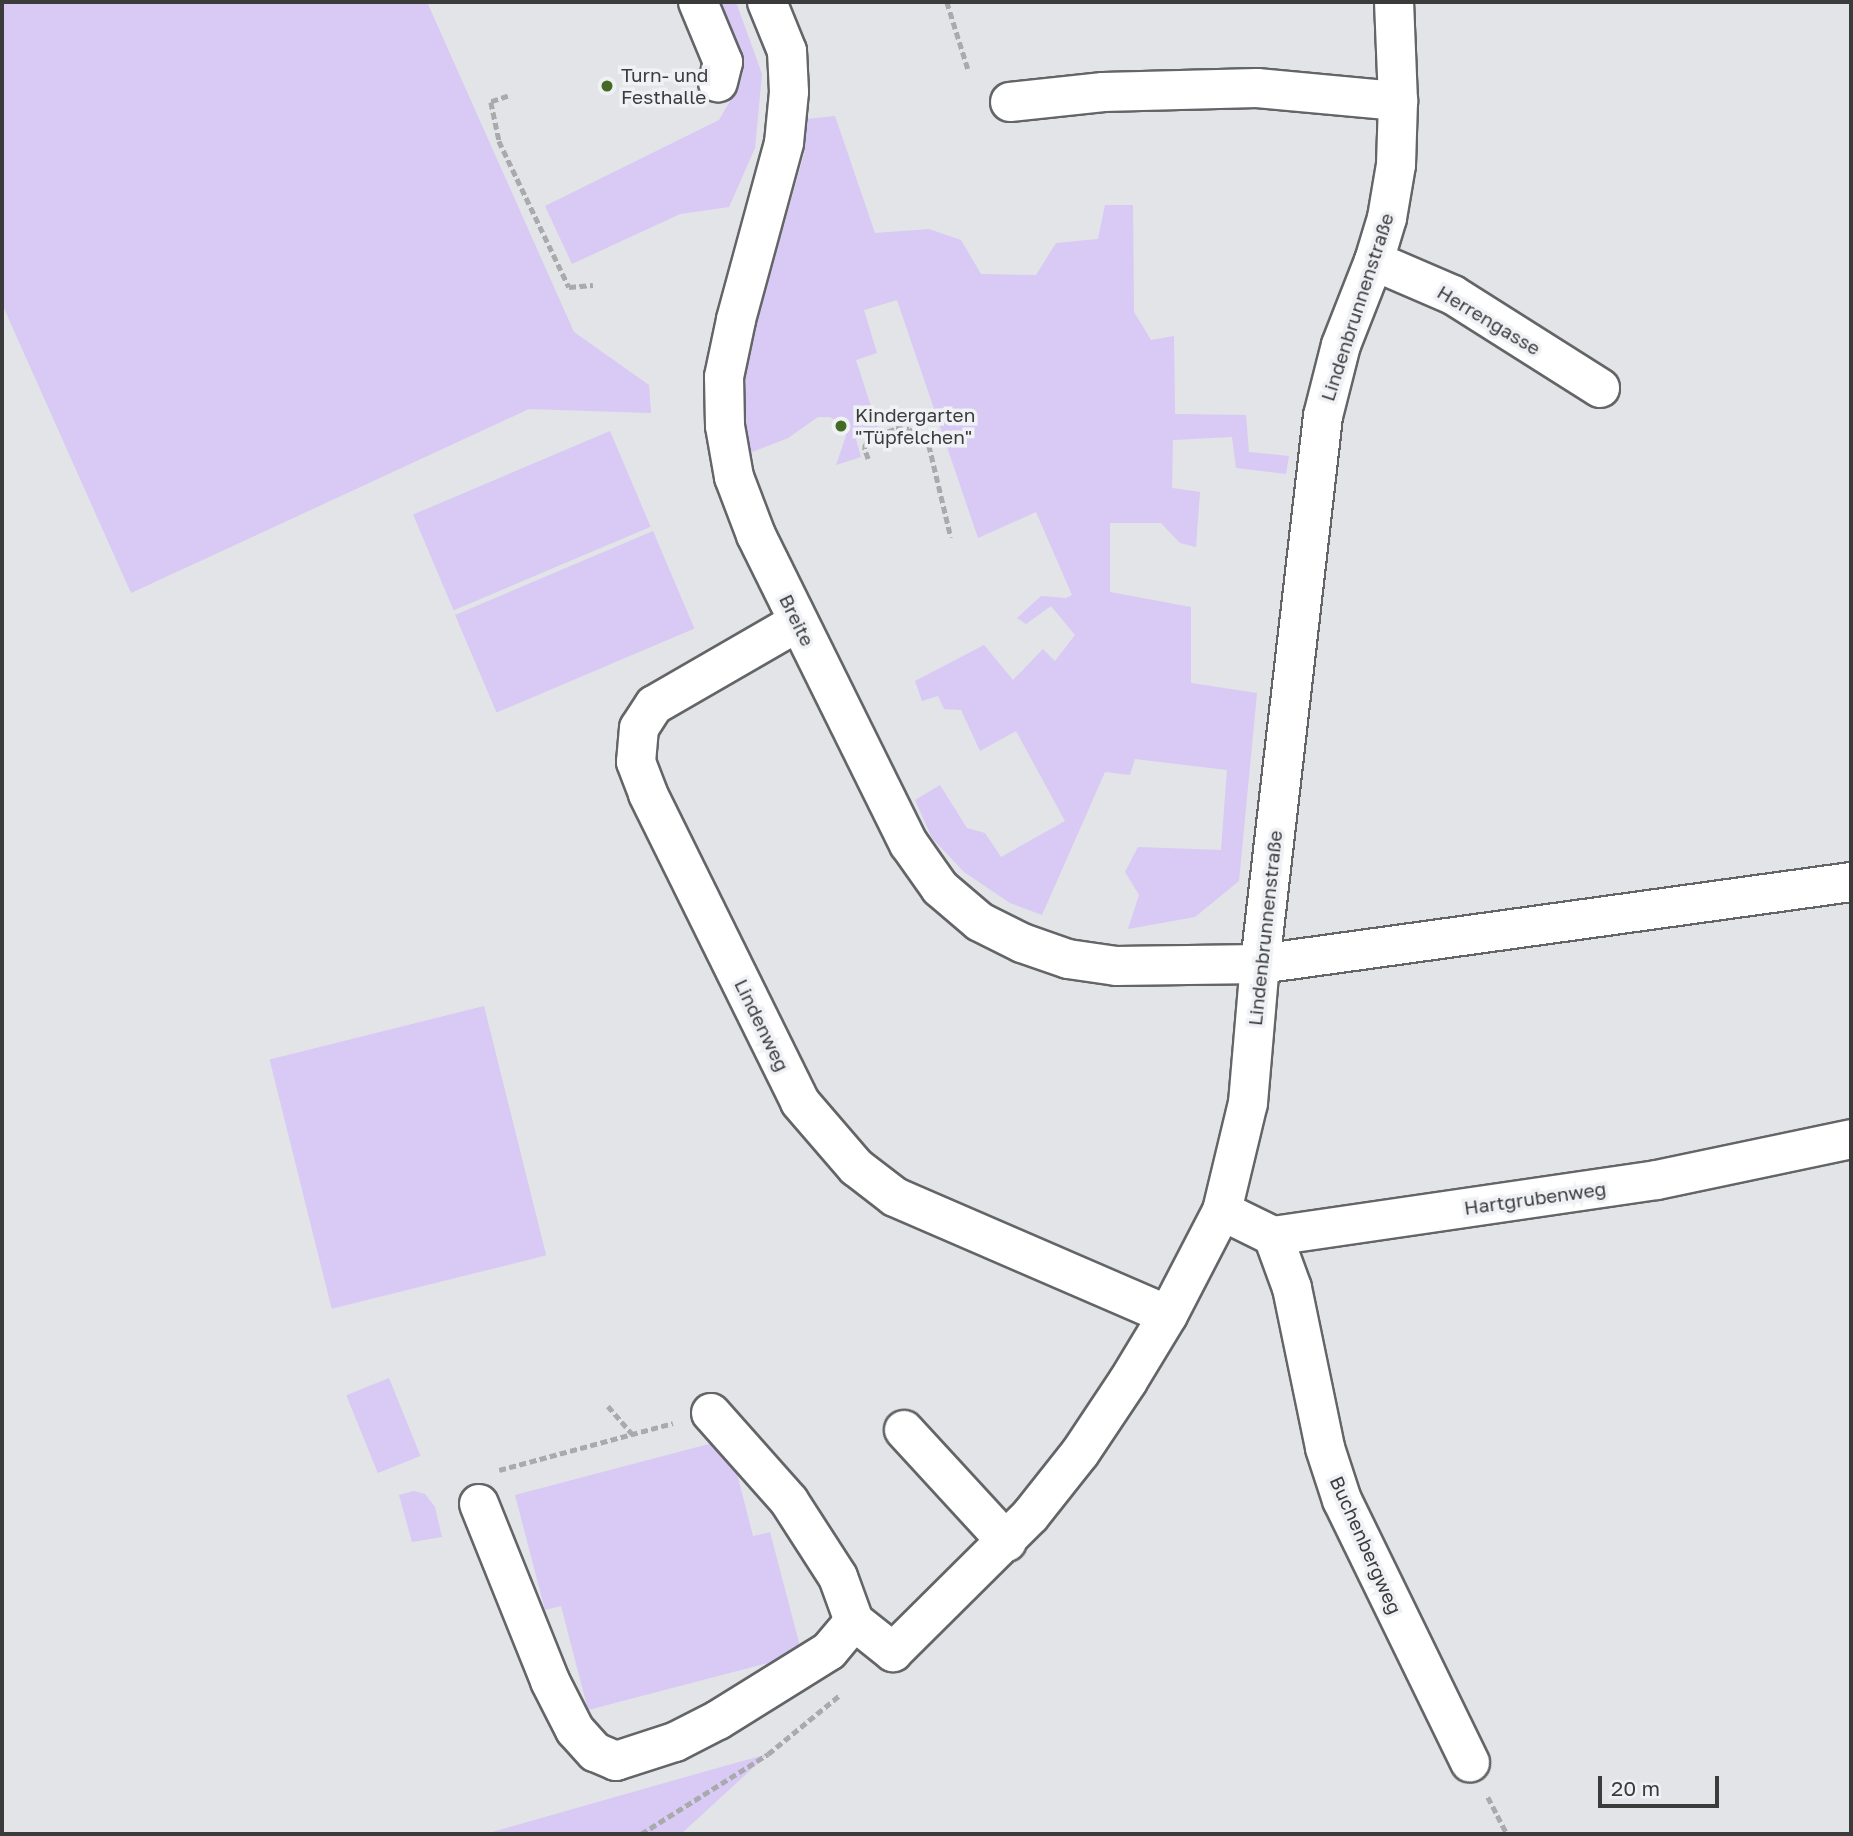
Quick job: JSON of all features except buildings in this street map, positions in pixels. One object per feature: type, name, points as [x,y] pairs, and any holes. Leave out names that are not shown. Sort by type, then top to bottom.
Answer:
[{"type":"street","points":[[698,2],[723,62],[718,82]]},
{"type":"street","name":"Breite","points":[[767,2],[786,51],[789,92],[784,144],[736,320],[727,366],[725,426],[734,477],[756,535],[909,844],[940,888],[980,922],[1033,947],[1068,959],[1104,964],[1260,964],[1851,882]]},
{"type":"street","name":"Lindenbrunnenstraße","points":[[892,1652],[1007,1542],[1080,1453],[1168,1315],[1222,1210],[1248,1103],[1260,964],[1323,415],[1341,345],[1374,261],[1387,218],[1396,165],[1398,102],[1394,2]]},
{"type":"street","points":[[1010,102],[1103,92],[1257,88],[1398,102]]},
{"type":"street","name":"Herrengasse","points":[[1374,261],[1453,295],[1600,388]]},
{"type":"street","name":"Lindenweg","points":[[798,622],[654,705],[639,728],[636,762],[648,794],[800,1102],[856,1167],[895,1197],[1168,1315]]},
{"type":"street","name":"Hartgrubenweg","points":[[1273,1236],[1657,1180],[1851,1139]]},
{"type":"street","points":[[1222,1210],[1273,1236]]},
{"type":"street","name":"Buchenbergweg","points":[[1273,1236],[1292,1288],[1325,1448],[1342,1500],[1470,1762]]},
{"type":"street","points":[[711,1413],[789,1501],[838,1577],[854,1621],[892,1652]]},
{"type":"street","points":[[904,1430],[1007,1542]]},
{"type":"street","points":[[479,1504],[550,1681],[575,1730],[595,1752],[617,1761],[675,1742],[718,1720],[829,1651],[854,1621]]},
{"type":"path","points":[[947,2],[968,69]]},
{"type":"path","points":[[508,96],[491,102],[499,141],[569,287],[593,285]]},
{"type":"path","points":[[868,459],[864,449],[868,439],[896,428],[909,429],[929,445],[951,537]]},
{"type":"path","points":[[608,1406],[632,1434]]},
{"type":"path","points":[[479,1504],[474,1483],[486,1474],[711,1413]]},
{"type":"path","points":[[641,1834],[768,1754],[892,1652]]},
{"type":"shaded area","points":[[2,2],[427,2],[574,332],[649,385],[651,413],[529,409],[131,593],[2,304]]},
{"type":"shaded area","points":[[719,2],[736,2],[762,74],[755,148],[729,207],[680,214],[572,264],[545,206],[719,120],[737,89],[731,34]]},
{"type":"shaded area","points":[[835,116],[875,233],[929,229],[961,240],[981,274],[1036,275],[1056,243],[1098,239],[1105,205],[1133,205],[1134,312],[1151,340],[1174,336],[1175,414],[1246,415],[1249,452],[1289,456],[1286,474],[1236,468],[1232,437],[1173,440],[1172,488],[1200,492],[1196,547],[1180,543],[1161,523],[1110,523],[1110,592],[1191,607],[1191,683],[1257,693],[1239,881],[1195,917],[1128,929],[1139,895],[1125,872],[1138,847],[1221,850],[1227,770],[1135,759],[1130,775],[1105,772],[1042,915],[1010,903],[964,872],[932,838],[915,800],[940,785],[967,828],[985,833],[1001,857],[1065,821],[1016,731],[980,751],[961,710],[944,709],[938,696],[922,701],[915,681],[984,645],[1013,680],[1043,649],[1055,661],[1075,635],[1051,606],[1026,624],[1017,618],[1041,596],[1066,598],[1072,595],[1036,512],[978,538],[897,300],[864,310],[877,353],[856,360],[878,428],[856,439],[861,457],[836,465],[846,436],[843,425],[830,417],[818,417],[788,438],[747,454],[739,397],[743,354],[766,288],[804,154],[806,119]]},
{"type":"shaded area","points":[[610,431],[651,527],[454,610],[413,515]]},
{"type":"shaded area","points":[[653,531],[694,629],[497,713],[455,615]]},
{"type":"shaded area","points":[[484,1006],[546,1255],[332,1309],[270,1059]]},
{"type":"shaded area","points":[[389,1378],[420,1456],[378,1473],[346,1395]]},
{"type":"shaded area","points":[[728,1439],[753,1536],[770,1532],[802,1654],[588,1710],[561,1606],[545,1610],[515,1495]]},
{"type":"shaded area","points":[[414,1491],[425,1494],[435,1507],[442,1537],[412,1542],[399,1495]]},
{"type":"shaded area","points":[[768,1754],[681,1834],[485,1834],[682,1778]]},
{"type":"place","name":"Turn- und Festhalle","points":[[607,86]]},
{"type":"place","name":"Kindergarten \"Tüpfelchen\"","points":[[841,426]]}]
